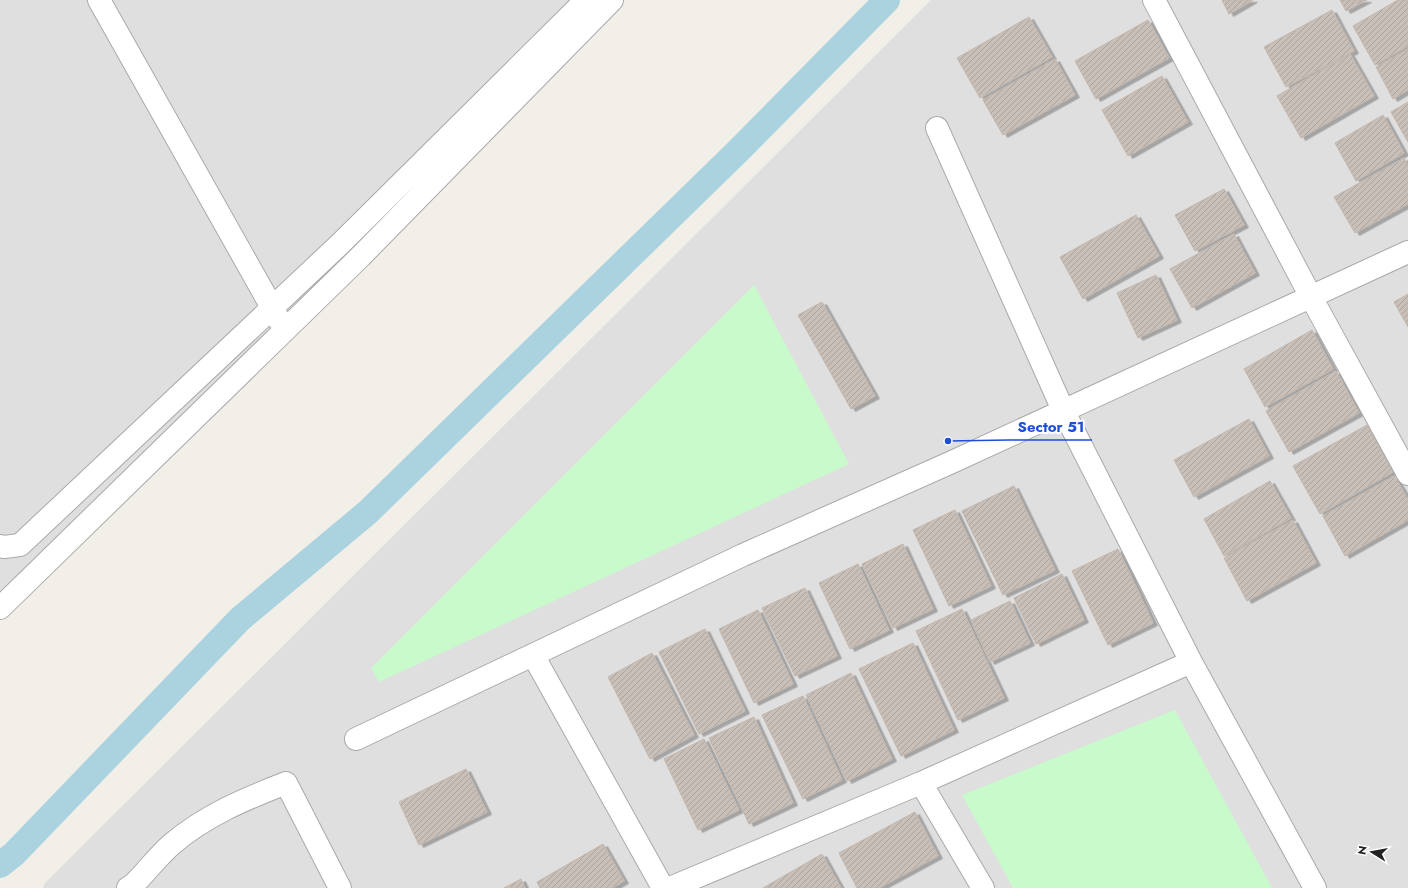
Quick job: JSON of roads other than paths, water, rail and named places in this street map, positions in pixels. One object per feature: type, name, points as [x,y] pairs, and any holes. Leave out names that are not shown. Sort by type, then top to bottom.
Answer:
[{"type":"street","points":[[0,546],[20,545],[340,244],[586,0]]},
{"type":"street","points":[[0,608],[361,256],[612,0]]},
{"type":"street","points":[[1154,0],[1311,297],[1408,474]]},
{"type":"street","points":[[105,2],[271,308],[285,330]]},
{"type":"street","points":[[937,128],[1063,410],[1191,662],[1315,888]]},
{"type":"street","points":[[356,739],[534,656],[743,555],[952,462],[1408,252]]},
{"type":"street","points":[[534,656],[663,888]]},
{"type":"street","points":[[670,888],[921,783],[1191,662]]},
{"type":"street","points":[[133,887],[171,844],[202,821],[234,804],[286,783],[340,888]]},
{"type":"street","points":[[921,783],[983,888]]},
{"type":"waterway","points":[[0,865],[14,854],[240,619],[368,512],[738,151],[887,0]]},
{"type":"place","name":"Sector 51","points":[[948,441]]}]
